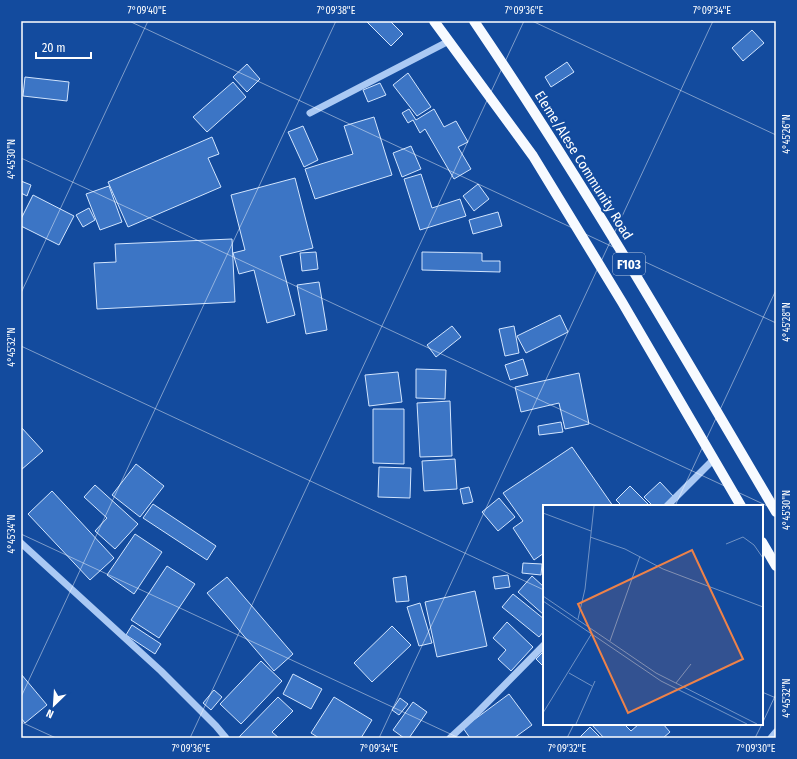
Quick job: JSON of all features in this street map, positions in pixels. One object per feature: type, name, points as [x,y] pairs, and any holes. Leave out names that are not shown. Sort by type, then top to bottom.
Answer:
[{"type":"main road","name":"F103","points":[[434,21],[533,156],[622,302],[740,505]]},
{"type":"main road","name":"Eleme/Alese Community Road","points":[[474,21],[524,94],[618,245],[776,512]]},
{"type":"main road","points":[[763,544],[776,565]]},
{"type":"street","points":[[310,113],[449,41]]},
{"type":"street","points":[[668,505],[714,460]]},
{"type":"street","points":[[21,543],[161,671],[226,738]]},
{"type":"street","points":[[450,738],[476,715],[543,646]]},
{"type":"street","points":[[771,738],[776,732]]},
{"type":"building","points":[[366,21],[390,21],[403,34],[391,46]]},
{"type":"building","points":[[752,30],[764,43],[743,61],[732,48]]},
{"type":"building","points":[[567,62],[574,72],[551,87],[545,77]]},
{"type":"building","points":[[247,64],[260,79],[247,92],[233,77]]},
{"type":"building","points":[[408,73],[431,107],[417,116],[393,85]]},
{"type":"building","points":[[25,77],[69,82],[67,101],[23,96]]},
{"type":"building","points":[[233,82],[246,97],[207,132],[193,117]]},
{"type":"building","points":[[380,83],[386,95],[368,102],[363,90]]},
{"type":"building","points":[[409,109],[416,120],[434,109],[444,127],[456,121],[468,142],[458,147],[471,169],[454,179],[425,129],[420,133],[413,120],[408,123],[402,113]]},
{"type":"building","points":[[374,117],[392,175],[315,199],[305,169],[353,154],[344,126]]},
{"type":"building","points":[[303,126],[318,160],[304,167],[288,132]]},
{"type":"building","points":[[212,137],[219,154],[208,158],[221,187],[128,227],[108,182]]},
{"type":"building","points":[[411,146],[421,169],[402,177],[393,153]]},
{"type":"building","points":[[421,174],[432,208],[460,199],[466,216],[420,230],[404,179]]},
{"type":"building","points":[[295,178],[313,248],[280,256],[295,315],[267,323],[254,270],[239,274],[233,253],[245,250],[231,195]]},
{"type":"building","points":[[21,181],[31,185],[27,196],[21,193]]},
{"type":"building","points":[[478,184],[489,199],[474,211],[463,196]]},
{"type":"building","points":[[109,186],[122,222],[100,230],[86,194]]},
{"type":"building","points":[[33,195],[74,216],[59,245],[21,226],[21,219]]},
{"type":"building","points":[[89,208],[95,220],[83,227],[76,215]]},
{"type":"building","points":[[498,212],[502,226],[473,234],[469,220]]},
{"type":"building","points":[[232,239],[235,302],[97,309],[94,263],[116,262],[115,244]]},
{"type":"building","points":[[316,252],[318,269],[302,271],[300,253]]},
{"type":"building","points":[[422,252],[482,253],[482,261],[500,261],[500,272],[422,270]]},
{"type":"building","points":[[319,282],[327,330],[306,334],[297,285]]},
{"type":"building","points":[[560,315],[568,332],[526,353],[517,336]]},
{"type":"building","points":[[452,326],[461,337],[436,357],[427,345]]},
{"type":"building","points":[[514,326],[519,353],[505,356],[499,329]]},
{"type":"building","points":[[523,359],[528,375],[510,380],[505,365]]},
{"type":"building","points":[[416,369],[446,370],[445,399],[416,398]]},
{"type":"building","points":[[398,372],[402,402],[369,406],[365,375]]},
{"type":"building","points":[[579,373],[589,424],[565,429],[559,403],[521,412],[515,387]]},
{"type":"building","points":[[450,401],[452,456],[420,457],[417,403]]},
{"type":"building","points":[[373,409],[404,409],[404,464],[373,463]]},
{"type":"building","points":[[561,422],[563,432],[539,435],[538,426]]},
{"type":"building","points":[[21,427],[43,451],[21,470]]},
{"type":"building","points":[[572,447],[612,505],[543,505],[543,554],[534,560],[513,528],[523,521],[503,493]]},
{"type":"building","points":[[455,459],[457,489],[424,491],[422,461]]},
{"type":"building","points":[[136,464],[164,486],[140,517],[112,495]]},
{"type":"building","points":[[379,467],[411,468],[410,498],[378,497]]},
{"type":"building","points":[[660,482],[674,497],[666,505],[652,505],[644,497]]},
{"type":"building","points":[[95,485],[138,524],[115,549],[95,531],[107,518],[84,497]]},
{"type":"building","points":[[630,486],[649,505],[621,505],[616,500]]},
{"type":"building","points":[[469,487],[473,502],[463,504],[460,489]]},
{"type":"building","points":[[52,491],[114,558],[90,580],[28,514]]},
{"type":"building","points":[[499,498],[515,517],[498,531],[482,512]]},
{"type":"building","points":[[153,504],[216,546],[207,560],[143,518]]},
{"type":"building","points":[[135,534],[162,552],[134,594],[107,575]]},
{"type":"building","points":[[523,563],[542,564],[541,575],[522,573]]},
{"type":"building","points":[[167,566],[195,584],[159,638],[131,620]]},
{"type":"building","points":[[508,575],[510,587],[495,589],[493,577]]},
{"type":"building","points":[[406,576],[409,601],[396,602],[393,578]]},
{"type":"building","points":[[532,576],[543,586],[543,614],[518,592]]},
{"type":"building","points":[[227,577],[293,654],[274,671],[207,593]]},
{"type":"building","points":[[475,591],[487,646],[437,657],[425,602]]},
{"type":"building","points":[[513,594],[543,618],[543,632],[539,637],[502,607]]},
{"type":"building","points":[[420,603],[432,643],[419,646],[407,607]]},
{"type":"building","points":[[507,622],[533,647],[511,671],[498,659],[506,650],[493,638]]},
{"type":"building","points":[[132,625],[161,644],[155,654],[126,635]]},
{"type":"building","points":[[392,626],[411,645],[372,682],[354,663]]},
{"type":"building","points":[[543,652],[543,666],[536,659]]},
{"type":"building","points":[[261,661],[282,681],[241,724],[220,704]]},
{"type":"building","points":[[21,674],[47,705],[25,723],[21,718]]},
{"type":"building","points":[[293,674],[322,689],[311,709],[283,694]]},
{"type":"building","points":[[214,690],[222,697],[211,710],[203,703]]},
{"type":"building","points":[[509,694],[532,725],[514,738],[470,738],[463,728]]},
{"type":"building","points":[[278,697],[293,711],[272,732],[279,738],[238,738]]},
{"type":"building","points":[[334,697],[372,720],[361,738],[319,738],[311,733]]},
{"type":"building","points":[[400,698],[408,704],[399,715],[392,710]]},
{"type":"building","points":[[413,702],[427,712],[409,738],[404,738],[393,730]]},
{"type":"building","points":[[592,725],[625,725],[631,731],[638,725],[664,725],[670,732],[663,738],[604,738]]},
{"type":"building","points":[[590,727],[601,738],[579,738]]}]
